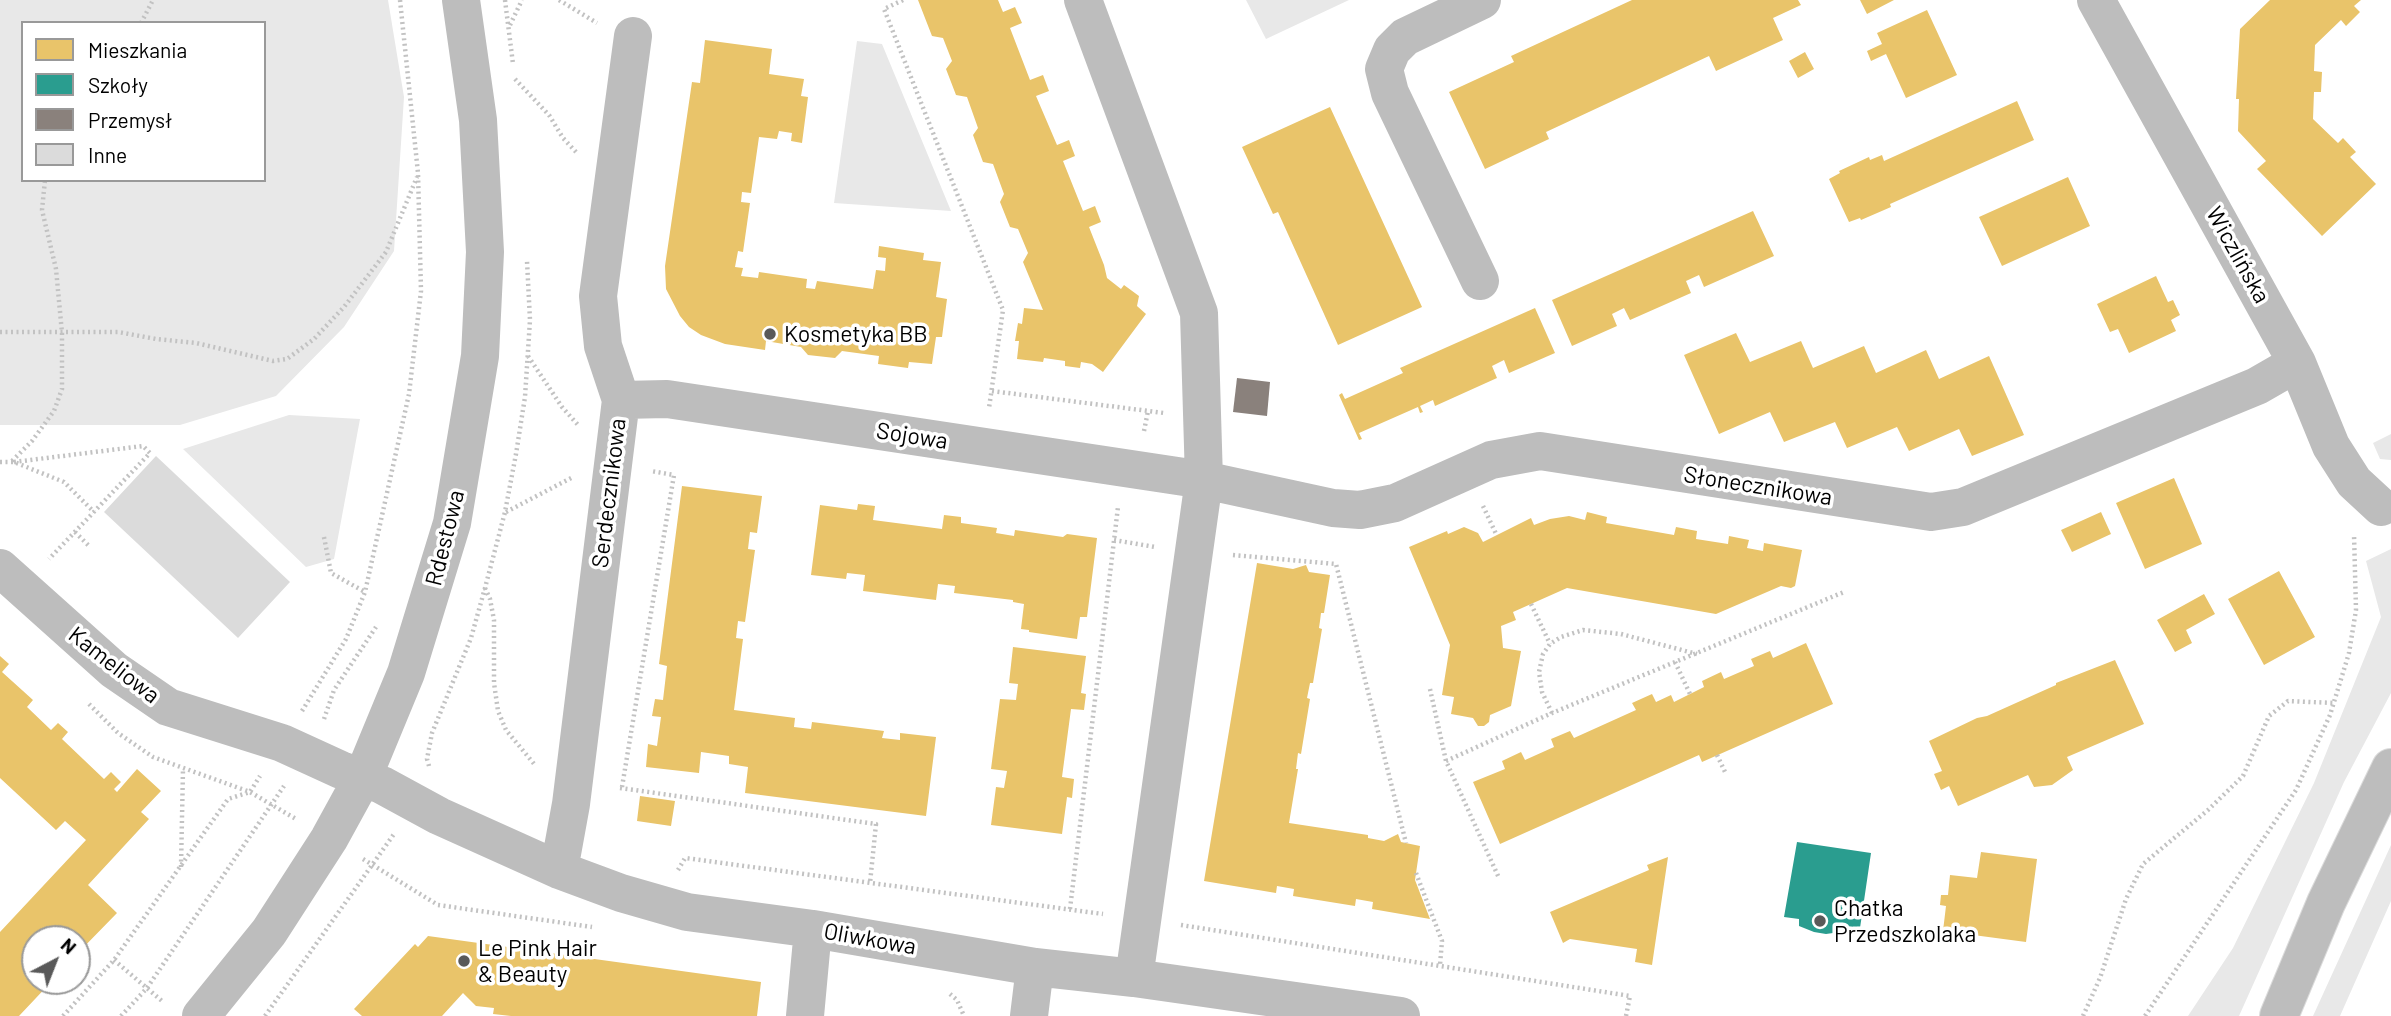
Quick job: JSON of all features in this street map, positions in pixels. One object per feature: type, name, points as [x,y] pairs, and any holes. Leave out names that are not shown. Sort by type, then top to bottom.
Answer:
[{"type":"main road","name":"Rdestowa","points":[[201,1016],[269,932],[329,839],[363,777],[406,673],[452,523],[481,356],[485,252],[478,120],[461,0]]},
{"type":"main road","points":[[1083,0],[1199,313],[1204,480],[1134,978]]},
{"type":"main road","points":[[1480,281],[1390,93],[1384,69],[1392,50],[1405,37],[1482,0]]},
{"type":"main road","name":"Wiczlińska","points":[[2096,0],[2297,363],[2331,446],[2354,482],[2373,500]]},
{"type":"main road","name":"Serdecznikowa","points":[[559,870],[570,804],[621,400],[603,346],[598,296],[633,36]]},
{"type":"main road","name":"Słonecznikowa","points":[[1204,480],[1333,508],[1360,510],[1395,503],[1491,460],[1540,451],[1931,512],[1963,507],[2257,386],[2297,363]]},
{"type":"main road","name":"Sojowa","points":[[621,400],[667,398],[1204,480]]},
{"type":"main road","name":"Kameliowa","points":[[11,578],[114,670],[168,707],[274,740],[363,777]]},
{"type":"main road","points":[[2279,1016],[2326,903],[2391,768]]},
{"type":"main road","name":"Oliwkowa","points":[[363,777],[439,816],[559,870],[621,893],[687,912],[813,929],[1035,967],[1134,978],[1401,1016]]},
{"type":"main road","points":[[805,1016],[813,929]]},
{"type":"main road","points":[[1029,1016],[1035,967]]},
{"type":"path","points":[[142,21],[153,0]]},
{"type":"path","points":[[300,714],[346,639],[365,592],[409,394],[421,291],[418,173],[400,0]]},
{"type":"path","points":[[510,26],[522,0]]},
{"type":"path","points":[[903,0],[884,9],[1003,310],[984,447]]},
{"type":"path","points":[[515,79],[549,115],[563,138],[612,190]]},
{"type":"path","points":[[0,332],[118,332],[196,343],[273,361],[287,359],[314,339],[344,307],[386,252],[418,173]]},
{"type":"path","points":[[13,462],[54,411],[62,388],[62,333],[56,270],[42,210],[45,182]]},
{"type":"path","points":[[528,355],[562,407],[581,429],[614,452]]},
{"type":"path","points":[[992,391],[1203,418]]},
{"type":"path","points":[[0,462],[143,446],[150,453],[75,532],[11,578]]},
{"type":"path","points":[[13,462],[64,482],[94,512]]},
{"type":"path","points":[[2146,1016],[2296,790],[2334,703],[2349,653],[2356,610],[2352,515],[2373,500]]},
{"type":"path","points":[[1070,909],[1116,523]]},
{"type":"path","points":[[75,532],[89,545]]},
{"type":"path","points":[[324,537],[331,573],[365,592]]},
{"type":"path","points":[[1114,540],[1162,548]]},
{"type":"path","points":[[1306,562],[1336,564],[1406,843]]},
{"type":"path","points":[[485,588],[491,598],[494,620],[494,683],[498,711],[516,744],[570,804]]},
{"type":"path","points":[[1446,761],[1552,713],[1844,592]]},
{"type":"path","points":[[1531,604],[1550,644]]},
{"type":"path","points":[[322,725],[334,690],[382,618]]},
{"type":"path","points":[[1552,713],[1542,692],[1539,672],[1543,654],[1550,644],[1561,637],[1583,630],[1620,634],[1698,654]]},
{"type":"path","points":[[1675,662],[1689,694]]},
{"type":"path","points":[[1430,689],[1446,761],[1499,878]]},
{"type":"path","points":[[2083,1016],[2100,978],[2126,899],[2143,864],[2208,810],[2243,776],[2269,716],[2288,701],[2334,703]]},
{"type":"path","points":[[1717,755],[1726,774]]},
{"type":"path","points":[[181,868],[183,769]]},
{"type":"path","points":[[66,1015],[114,960],[228,799],[250,792],[264,771]]},
{"type":"path","points":[[121,1016],[147,988],[291,776]]},
{"type":"path","points":[[610,791],[622,787],[876,824],[870,883]]},
{"type":"path","points":[[675,876],[685,858],[1142,919],[1630,996],[1626,1016]]},
{"type":"path","points":[[1416,873],[1442,941],[1440,965]]},
{"type":"path","points":[[114,960],[162,1001]]},
{"type":"shaded area","points":[[0,0],[388,0],[404,97],[394,251],[344,327],[276,396],[180,425],[0,425]]},
{"type":"shaded area","points":[[1246,0],[1349,0],[1266,39]]},
{"type":"shaded area","points":[[857,41],[882,44],[951,211],[834,203]]},
{"type":"shaded area","points":[[289,415],[360,419],[334,559],[306,567],[183,449]]},
{"type":"shaded area","points":[[2391,434],[2391,460],[2380,459],[2373,443]]},
{"type":"shaded area","points":[[2391,549],[2391,693],[2344,782],[2239,1016],[2188,1016],[2233,948],[2314,783],[2381,617],[2366,561]]},
{"type":"shaded area","points":[[2391,845],[2391,901],[2340,1016],[2313,1016]]},
{"type":"building: Mieszkania","points":[[918,0],[998,0],[1003,12],[1015,7],[1022,23],[1010,28],[1030,80],[1043,75],[1049,91],[1036,96],[1057,145],[1069,140],[1075,156],[1063,161],[1083,211],[1095,206],[1101,222],[1089,227],[1107,278],[1121,289],[1124,285],[1139,296],[1137,306],[1146,314],[1103,372],[1092,364],[1081,362],[1080,368],[1065,366],[1065,361],[1044,358],[1043,362],[1017,359],[1019,341],[1015,341],[1018,323],[1022,324],[1024,308],[1043,310],[1023,262],[1028,253],[1018,229],[1010,227],[1000,202],[1004,194],[993,164],[983,162],[973,135],[978,128],[967,97],[956,95],[946,69],[952,61],[943,38],[932,36]]},
{"type":"building: Mieszkania","points":[[1632,0],[1798,0],[1801,5],[1773,18],[1783,40],[1716,71],[1709,56],[1546,132],[1549,139],[1485,169],[1449,92],[1514,62],[1511,56]]},
{"type":"building: Mieszkania","points":[[1860,0],[1894,0],[1867,14]]},
{"type":"building: Mieszkania","points":[[2270,0],[2361,0],[2354,6],[2360,12],[2346,26],[2341,20],[2315,45],[2314,71],[2322,72],[2321,92],[2314,92],[2313,119],[2338,143],[2343,138],[2356,152],[2350,157],[2376,184],[2322,236],[2257,169],[2266,161],[2238,131],[2239,99],[2236,99],[2240,29]]},
{"type":"building: Mieszkania","points":[[1927,10],[1957,75],[1906,98],[1886,54],[1871,61],[1867,51],[1882,44],[1877,33]]},
{"type":"building: Mieszkania","points":[[705,40],[772,49],[769,74],[804,79],[801,96],[808,97],[802,143],[791,141],[792,133],[779,131],[777,139],[759,137],[751,193],[742,192],[741,202],[750,203],[743,252],[738,251],[735,267],[743,268],[741,276],[758,278],[759,272],[807,279],[806,288],[815,289],[817,281],[873,289],[876,270],[885,271],[886,258],[878,257],[879,246],[924,253],[923,260],[941,262],[936,297],[947,299],[942,337],[936,337],[932,364],[909,362],[908,368],[878,364],[879,356],[842,351],[835,358],[808,355],[801,347],[766,341],[765,350],[725,344],[701,335],[689,327],[680,316],[666,289],[665,266],[692,82],[700,83]]},
{"type":"building: Mieszkania","points":[[1805,52],[1814,69],[1798,78],[1789,61]]},
{"type":"building: Mieszkania","points":[[2017,101],[2034,140],[1890,204],[1891,207],[1861,220],[1860,218],[1849,222],[1829,179],[1840,173],[1839,171],[1869,157],[1870,160],[1882,155],[1884,161]]},
{"type":"building: Mieszkania","points":[[1330,107],[1422,307],[1338,345],[1278,212],[1273,214],[1242,147]]},
{"type":"building: Mieszkania","points":[[2068,177],[2090,226],[2002,266],[1979,217]]},
{"type":"building: Mieszkania","points":[[1753,211],[1774,256],[1704,287],[1699,275],[1686,281],[1691,293],[1630,320],[1624,308],[1612,314],[1617,326],[1572,346],[1552,300]]},
{"type":"building: Mieszkania","points":[[2156,276],[2168,302],[2173,300],[2180,315],[2171,320],[2176,331],[2129,353],[2118,329],[2110,332],[2097,304]]},
{"type":"building: Mieszkania","points":[[1535,308],[1555,353],[1509,373],[1504,360],[1492,366],[1497,378],[1435,406],[1433,400],[1420,406],[1423,412],[1420,413],[1418,407],[1359,433],[1362,439],[1359,440],[1339,395],[1342,393],[1345,399],[1403,373],[1400,368]]},
{"type":"building: Mieszkania","points":[[1736,333],[1750,362],[1801,341],[1813,368],[1864,346],[1876,373],[1926,350],[1939,379],[1989,356],[2024,435],[1972,456],[1959,429],[1909,451],[1897,427],[1847,448],[1835,422],[1784,442],[1770,412],[1719,434],[1684,355]]},
{"type":"building: Mieszkania","points":[[2174,478],[2202,544],[2145,569],[2116,503]]},
{"type":"building: Mieszkania","points":[[682,486],[762,496],[757,533],[750,532],[748,549],[755,550],[745,622],[738,621],[736,638],[743,639],[734,710],[795,718],[794,727],[811,729],[812,722],[884,731],[882,738],[900,740],[900,733],[936,737],[926,816],[745,793],[748,767],[729,764],[729,756],[701,752],[699,773],[646,767],[648,744],[657,746],[661,717],[652,716],[655,699],[663,700],[667,666],[659,664]]},
{"type":"building: Mieszkania","points":[[858,504],[875,506],[873,520],[942,529],[944,515],[961,517],[961,523],[997,528],[996,533],[1014,536],[1015,530],[1063,537],[1067,534],[1097,538],[1087,617],[1080,617],[1077,639],[1021,629],[1024,604],[1013,600],[954,593],[955,586],[938,584],[936,600],[863,591],[865,575],[847,573],[846,579],[811,575],[820,505],[857,510]]},
{"type":"building: Mieszkania","points":[[1587,512],[1607,517],[1606,523],[1674,535],[1676,527],[1697,531],[1696,539],[1728,544],[1729,536],[1749,540],[1747,548],[1763,551],[1764,543],[1802,550],[1795,586],[1781,586],[1716,614],[1567,588],[1513,612],[1516,620],[1501,626],[1503,648],[1521,651],[1511,706],[1490,715],[1489,722],[1484,726],[1478,726],[1473,718],[1451,714],[1454,697],[1442,695],[1450,645],[1409,547],[1464,527],[1478,533],[1483,542],[1531,518],[1534,525],[1569,516],[1585,520]]},
{"type":"building: Mieszkania","points":[[2101,512],[2111,534],[2072,552],[2061,530]]},
{"type":"building: Mieszkania","points":[[1257,563],[1293,569],[1306,565],[1309,572],[1330,575],[1324,613],[1321,613],[1319,628],[1322,629],[1313,683],[1310,683],[1307,698],[1310,699],[1301,754],[1298,753],[1289,823],[1368,835],[1368,838],[1384,841],[1398,834],[1401,842],[1420,846],[1415,880],[1430,919],[1372,909],[1373,902],[1356,899],[1355,906],[1293,896],[1294,889],[1277,886],[1276,893],[1204,881]]},
{"type":"building: Mieszkania","points":[[2279,571],[2315,637],[2264,665],[2228,599]]},
{"type":"building: Mieszkania","points":[[2204,594],[2215,614],[2186,630],[2192,643],[2175,652],[2157,620]]},
{"type":"building: Mieszkania","points":[[1806,643],[1833,704],[1702,762],[1699,755],[1500,844],[1473,782],[1505,769],[1502,761],[1521,752],[1525,760],[1554,747],[1551,739],[1570,731],[1574,738],[1636,710],[1632,703],[1652,694],[1656,702],[1671,695],[1674,702],[1704,687],[1702,681],[1721,672],[1724,679],[1754,666],[1751,659],[1770,651],[1773,658]]},
{"type":"building: Mieszkania","points":[[1013,647],[1086,656],[1081,693],[1086,694],[1084,710],[1071,709],[1062,777],[1074,779],[1072,798],[1067,797],[1062,834],[991,825],[996,787],[1004,788],[1007,771],[991,769],[1000,699],[1016,700],[1018,684],[1009,683]]},
{"type":"building: Mieszkania","points":[[0,656],[9,664],[2,672],[33,700],[27,707],[51,730],[58,723],[68,732],[62,739],[104,779],[111,772],[121,782],[114,789],[117,792],[137,769],[161,791],[141,812],[149,819],[88,885],[117,913],[91,940],[91,925],[21,925],[21,995],[39,995],[19,1016],[0,1016],[0,932],[86,840],[65,821],[56,830],[0,778]]},
{"type":"building: Mieszkania","points":[[2115,660],[2144,724],[2067,757],[2073,770],[2052,785],[2034,787],[2028,775],[1958,806],[1949,786],[1941,790],[1934,774],[1942,771],[1929,741],[2056,683]]},
{"type":"building: Mieszkania","points":[[640,796],[675,801],[671,826],[637,821]]},
{"type":"building: Mieszkania","points":[[1981,852],[2037,859],[2026,942],[1943,931],[1946,906],[1940,905],[1941,895],[1948,895],[1950,875],[1977,878]]},
{"type":"building: Mieszkania","points":[[1668,857],[1652,965],[1635,962],[1637,949],[1570,939],[1563,943],[1550,912],[1649,870],[1647,865]]},
{"type":"building: Mieszkania","points":[[428,936],[761,982],[757,1016],[511,1016],[493,1014],[494,1008],[476,1006],[463,993],[442,1016],[362,1016],[354,1009],[415,944],[418,947]]},
{"type":"building: Szkoły","points":[[1797,842],[1871,853],[1860,928],[1844,927],[1843,934],[1826,934],[1799,926],[1799,919],[1784,917]]},
{"type":"building: Przemysł","points":[[1237,378],[1270,382],[1267,416],[1233,412]]},
{"type":"building: Inne","points":[[156,456],[290,582],[238,638],[104,512]]},
{"type":"place","name":"Kosmetyka BB","points":[[770,334]]},
{"type":"place","name":"Chatka Przedszkolaka","points":[[1820,921]]},
{"type":"place","name":"Le Pink Hair & Beauty","points":[[464,961]]}]
